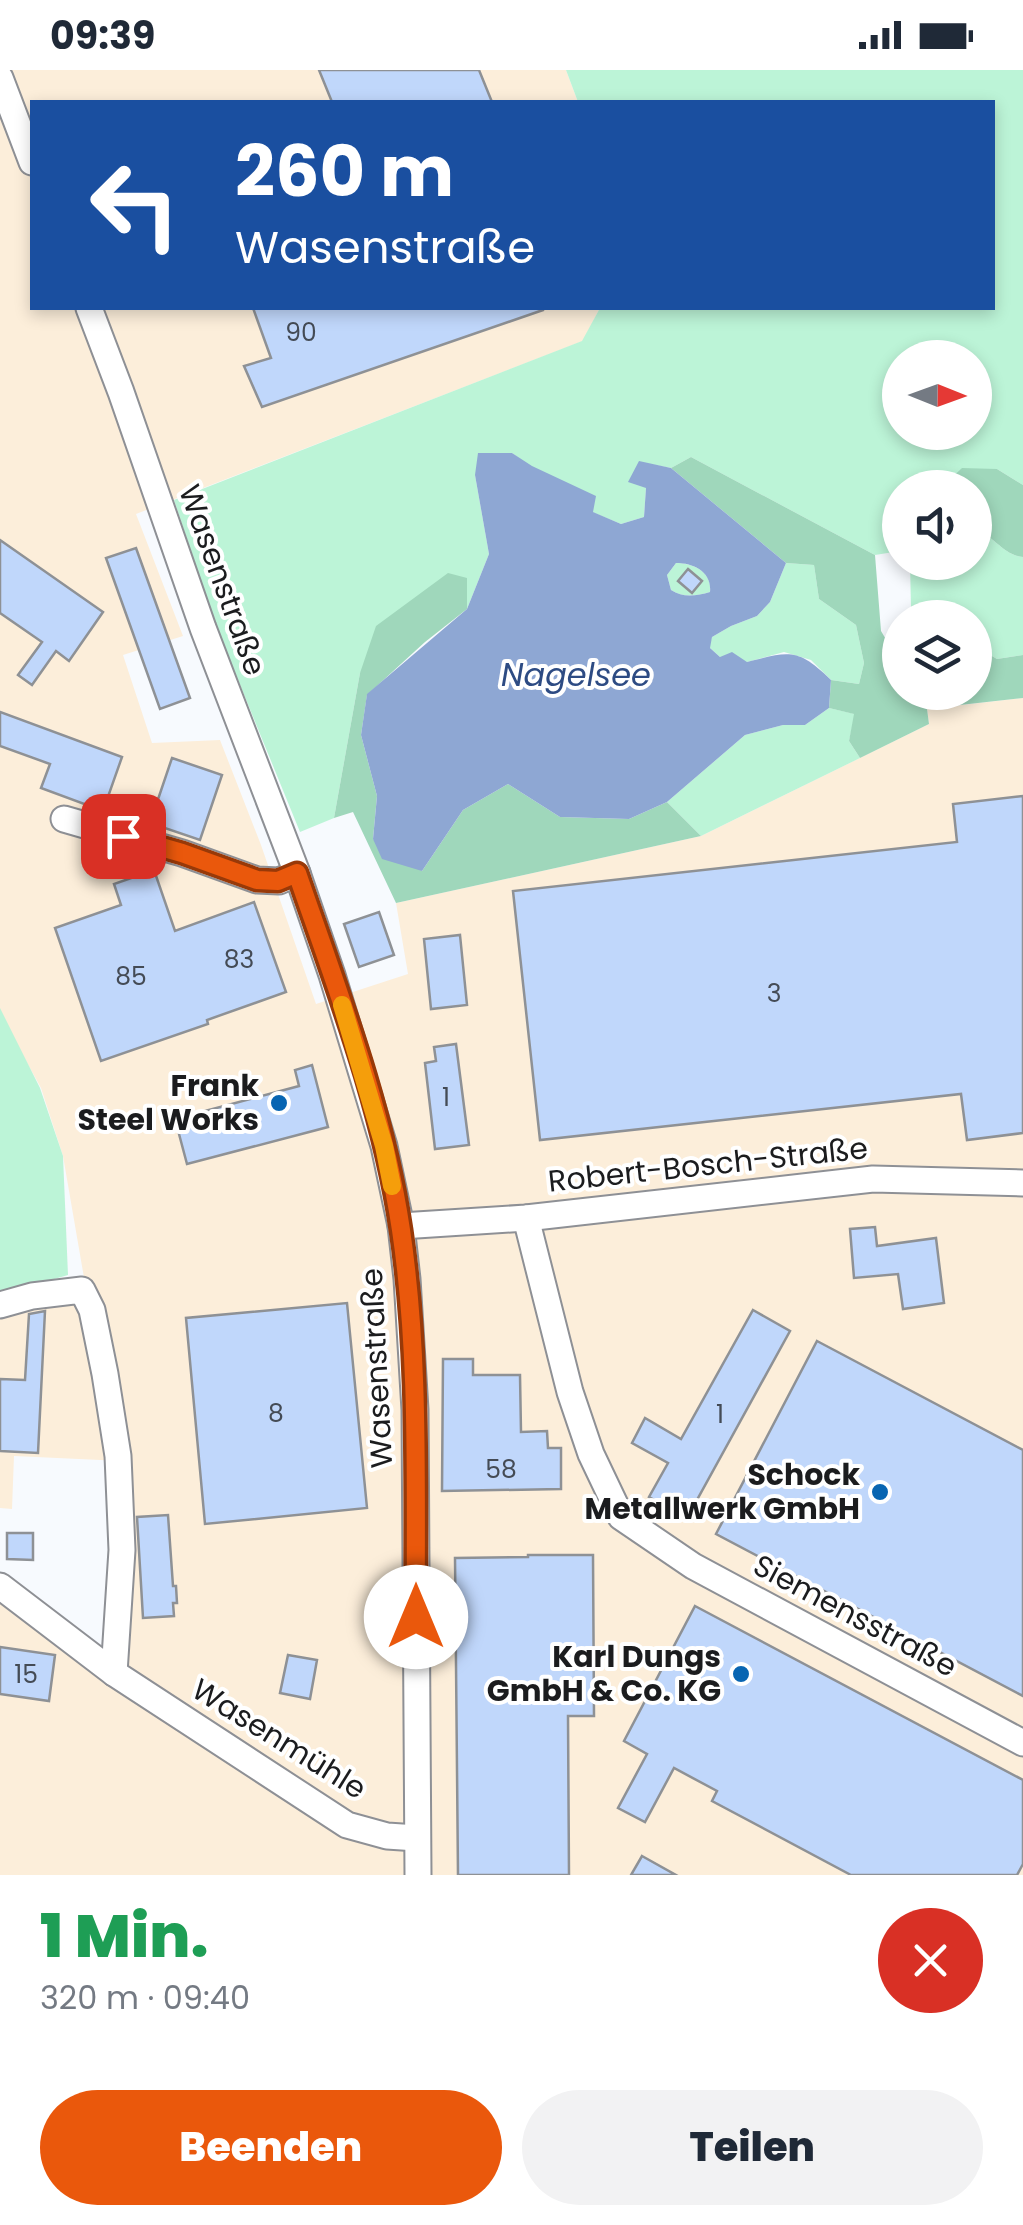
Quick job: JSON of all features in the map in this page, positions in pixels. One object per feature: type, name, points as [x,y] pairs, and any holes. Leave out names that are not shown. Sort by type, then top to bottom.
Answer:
[{"type":"street","points":[[0,78],[30,157]]},
{"type":"street","name":"Wasenstraße","points":[[90,310],[203,628],[297,873],[384,1146],[407,1279],[415,1410],[418,1875]]},
{"type":"street","points":[[64,819],[182,853],[257,880],[278,881],[297,873]]},
{"type":"street","name":"Robert-Bosch-Straße","points":[[400,1226],[526,1218],[873,1179],[1023,1184]]},
{"type":"street","name":"Siemensstraße","points":[[526,1218],[570,1392],[591,1454],[620,1518],[693,1566],[1023,1743]]},
{"type":"street","points":[[0,1305],[32,1296],[82,1290],[92,1310],[118,1456],[122,1550],[114,1673]]},
{"type":"street","name":"Wasenmühle","points":[[0,1586],[114,1673],[347,1825],[387,1836],[417,1838]]},
{"type":"shaded area","points":[[0,70],[566,70],[577,100],[30,100],[30,310],[599,310],[583,341],[136,514],[183,636],[123,655],[152,743],[220,740],[316,1004],[408,974],[396,903],[701,836],[929,724],[927,710],[992,710],[992,702],[1023,698],[1023,1875],[0,1875],[0,1593],[123,1666],[122,1461],[14,1456],[12,1509],[0,1508],[0,1305],[87,1295],[63,1156],[41,1088],[0,1014]]},
{"type":"green space","points":[[566,70],[1023,70],[1023,485],[997,469],[882,470],[882,554],[875,555],[691,457],[671,468],[639,462],[646,488],[644,517],[621,524],[592,512],[512,453],[475,475],[489,554],[467,609],[467,578],[360,673],[334,818],[300,832],[216,626],[174,500],[582,341],[599,310],[995,310],[995,100],[577,100]]},
{"type":"green space","points":[[691,457],[875,555],[882,633],[882,710],[927,710],[929,724],[860,758],[849,741],[854,714],[829,708],[831,680],[859,684],[864,663],[856,625],[819,599],[814,565],[786,563],[671,468]]},
{"type":"green space","points":[[997,469],[1023,485],[1023,557],[1010,553],[992,539],[992,470],[960,470]]},
{"type":"green space","points":[[992,539],[1010,553],[1023,557],[1023,655],[997,659],[992,656],[992,600],[911,600],[910,580],[992,580]]},
{"type":"green space","points":[[676,563],[701,570],[708,579],[710,592],[690,596],[671,590],[667,575]]},
{"type":"green space","points":[[786,563],[814,565],[819,599],[856,625],[864,663],[859,684],[831,680],[811,660],[784,652],[747,662],[720,657],[709,647],[712,637],[757,616],[770,602]]},
{"type":"green space","points":[[448,573],[467,578],[467,609],[367,695],[361,735],[377,796],[373,839],[422,871],[463,810],[508,784],[560,817],[629,819],[667,802],[701,836],[396,903],[353,812],[334,818],[360,673],[376,626]]},
{"type":"green space","points":[[1023,655],[1023,698],[992,701],[992,656],[997,659]]},
{"type":"green space","points":[[829,708],[855,714],[849,741],[860,758],[701,836],[667,802],[745,735],[783,725],[805,725]]},
{"type":"green space","points":[[0,1008],[40,1088],[63,1156],[68,1275],[0,1295]]},
{"type":"water","name":"Nagelsee","points":[[478,453],[512,453],[596,496],[593,512],[621,524],[644,517],[646,488],[628,482],[639,461],[671,468],[786,563],[770,602],[757,616],[712,637],[710,648],[720,657],[732,652],[747,662],[784,654],[801,657],[831,680],[829,708],[805,725],[783,725],[745,735],[667,802],[629,819],[560,817],[508,784],[463,810],[422,871],[382,859],[373,839],[377,796],[361,735],[367,694],[467,609],[489,554],[475,475]],"holes":[[[676,563],[705,574],[710,592],[690,596],[671,590],[667,575]]]},
{"type":"building","points":[[319,70],[479,70],[491,100],[331,100]]},
{"type":"building","points":[[254,310],[543,310],[262,407],[244,366],[271,358]]},
{"type":"building","points":[[0,540],[103,612],[69,661],[56,651],[32,685],[18,675],[42,642],[0,613]]},
{"type":"building","points":[[136,548],[190,698],[160,709],[106,558]]},
{"type":"building","points":[[688,569],[702,581],[692,593],[678,581]]},
{"type":"building","points":[[0,712],[122,757],[103,811],[41,788],[50,764],[0,746]]},
{"type":"building","points":[[172,758],[222,775],[200,840],[150,823]]},
{"type":"building","points":[[1023,796],[1023,1133],[967,1140],[961,1094],[540,1140],[513,891],[957,842],[953,804]]},
{"type":"building","points":[[154,870],[175,931],[254,902],[286,992],[101,1061],[55,928],[121,905],[114,884]]},
{"type":"building","points":[[379,912],[394,955],[359,967],[344,924]]},
{"type":"building","points":[[460,935],[467,1005],[431,1009],[424,939]]},
{"type":"building","points":[[456,1044],[469,1145],[435,1149],[425,1063],[436,1061],[434,1047]]},
{"type":"building","name":"Frank Steel Works","points":[[312,1065],[328,1127],[187,1164],[175,1119],[299,1086],[295,1070]]},
{"type":"building","points":[[875,1227],[877,1246],[936,1238],[944,1303],[903,1309],[898,1274],[854,1278],[850,1229]]},
{"type":"building","points":[[347,1303],[367,1508],[205,1524],[186,1318]]},
{"type":"building","points":[[753,1310],[790,1331],[687,1518],[649,1497],[668,1463],[632,1443],[645,1418],[681,1439]]},
{"type":"building","points":[[45,1311],[38,1453],[0,1451],[0,1379],[25,1380],[29,1314]]},
{"type":"building","name":"Schock Metallwerk GmbH","points":[[817,1341],[1023,1450],[1023,1696],[716,1534]]},
{"type":"building","points":[[443,1359],[473,1359],[473,1375],[520,1375],[521,1432],[547,1431],[548,1448],[561,1448],[561,1489],[442,1491]]},
{"type":"building","points":[[168,1515],[176,1586],[174,1616],[143,1618],[137,1517]]},
{"type":"building","points":[[7,1533],[33,1533],[33,1560],[7,1559]]},
{"type":"building","points":[[593,1555],[594,1716],[568,1716],[569,1875],[458,1875],[455,1558]]},
{"type":"building","name":"Karl Dungs GmbH & Co. KG","points":[[695,1606],[1023,1780],[1023,1864],[1017,1875],[851,1875],[712,1801],[717,1791],[674,1768],[645,1822],[618,1808],[647,1754],[624,1741]]},
{"type":"building","points":[[0,1647],[55,1655],[49,1701],[0,1694]]},
{"type":"building","points":[[288,1655],[317,1660],[310,1699],[280,1693]]},
{"type":"building","points":[[642,1856],[676,1875],[631,1875]]},
{"type":"slow traffic","points":[[342,1005],[392,1186]]},
{"type":"place","name":"Frank Steel Works","points":[[279,1103]]},
{"type":"place","name":"Schock Metallwerk GmbH","points":[[880,1492]]},
{"type":"place","name":"Karl Dungs GmbH & Co. KG","points":[[741,1674]]},
{"type":"route","points":[[123,836],[257,880],[278,881],[297,873],[384,1146],[400,1226],[415,1410],[416,1617]]}]
